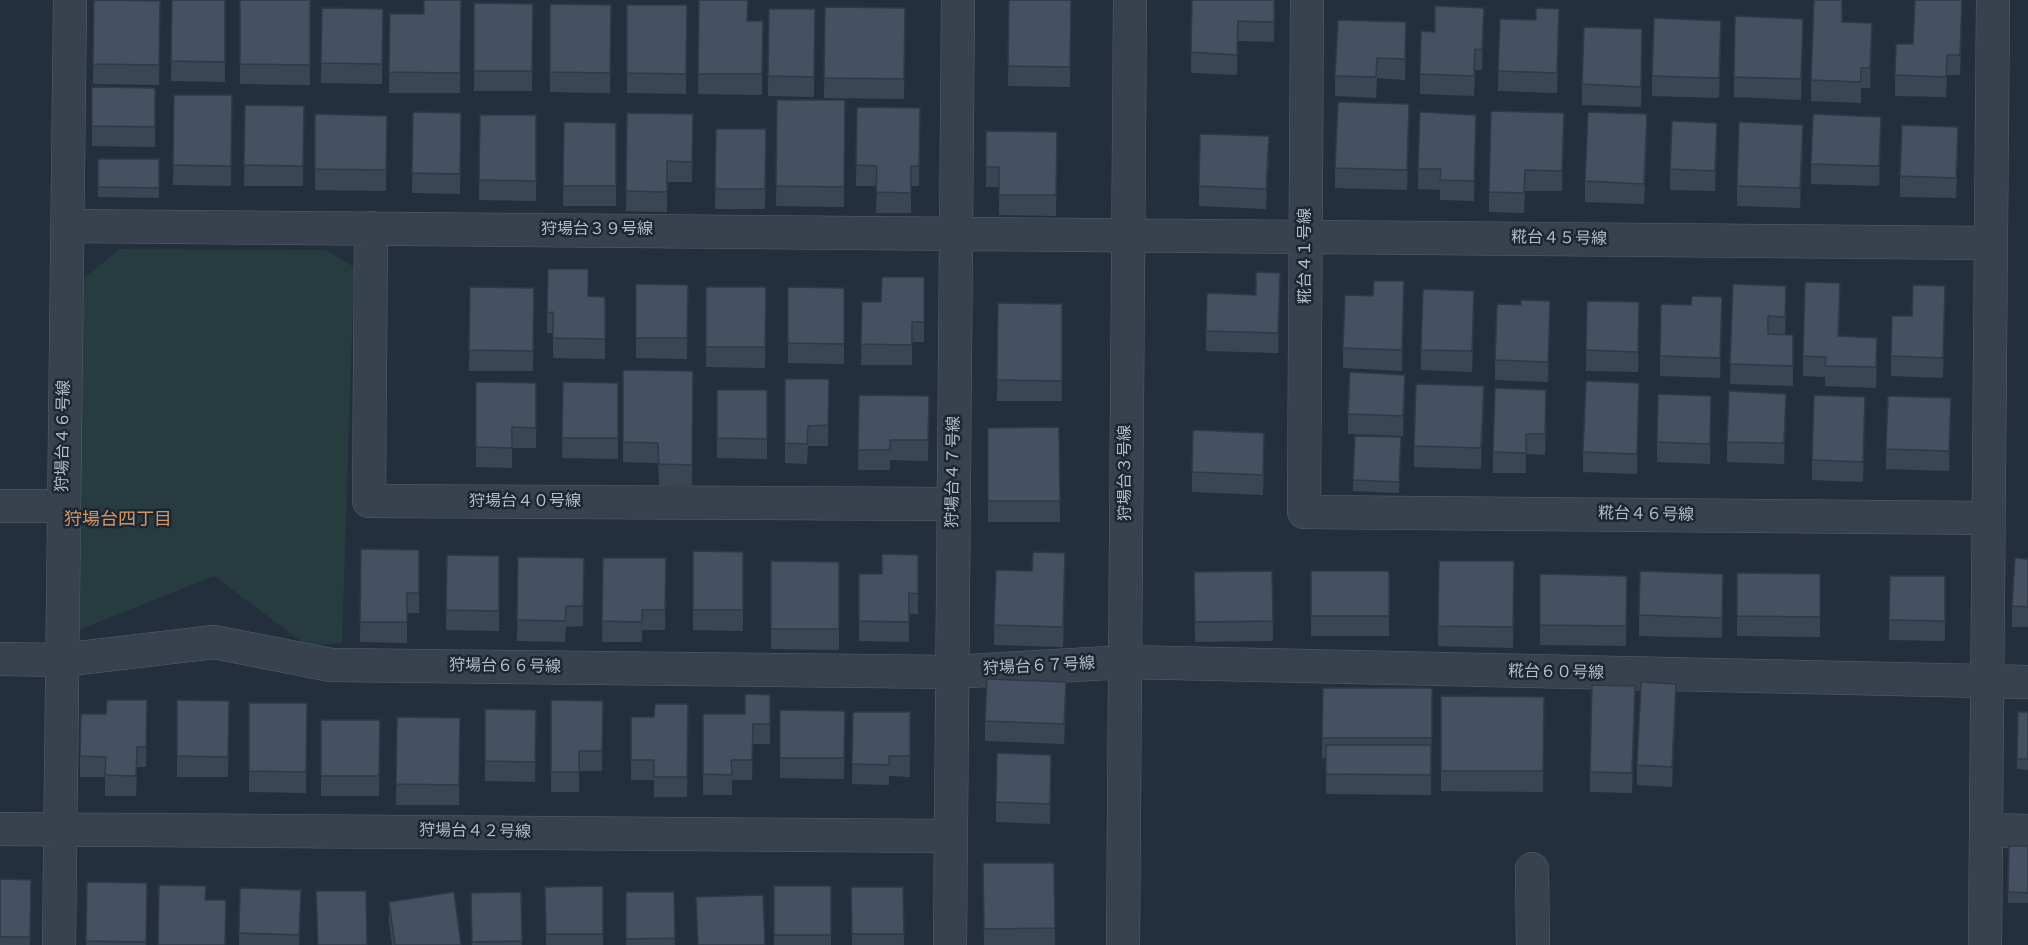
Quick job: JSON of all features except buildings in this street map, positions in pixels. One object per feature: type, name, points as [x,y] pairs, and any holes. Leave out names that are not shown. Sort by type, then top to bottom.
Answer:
[{"type":"street","name":"狩場台４６号線","points":[[59,945],[70,0]]},
{"type":"street","name":"狩場台４７号線","points":[[950,945],[958,0]]},
{"type":"street","name":"狩場台３号線","points":[[1123,945],[1130,0]]},
{"type":"street","name":"糀台４１号線","points":[[1304,512],[1307,0]]},
{"type":"street","points":[[1985,945],[1993,0]]},
{"type":"street","name":"狩場台３９号線","points":[[67,226],[1127,235]]},
{"type":"street","name":"狩場台４０号線","points":[[371,228],[369,501],[954,504]]},
{"type":"street","name":"糀台４５号線","points":[[1127,235],[1990,243]]},
{"type":"street","points":[[0,506],[63,506]]},
{"type":"street","name":"糀台４６号線","points":[[1304,512],[1988,518]]},
{"type":"street","name":"狩場台６６号線","points":[[0,659],[62,660],[214,642],[331,665],[952,672]]},
{"type":"street","name":"狩場台６７号線","points":[[952,672],[1125,662]]},
{"type":"street","name":"糀台６０号線","points":[[1125,662],[1987,683],[2028,682]]},
{"type":"street","name":"狩場台４２号線","points":[[0,829],[951,836]]},
{"type":"street","points":[[1986,831],[2028,831]]},
{"type":"street","points":[[1532,869],[1533,945]]},
{"type":"green space","points":[[120,249],[325,250],[354,267],[342,643],[306,645],[214,576],[78,630],[82,280]]},
{"type":"district","name":"狩場台四丁目","points":[[118,521]]}]
